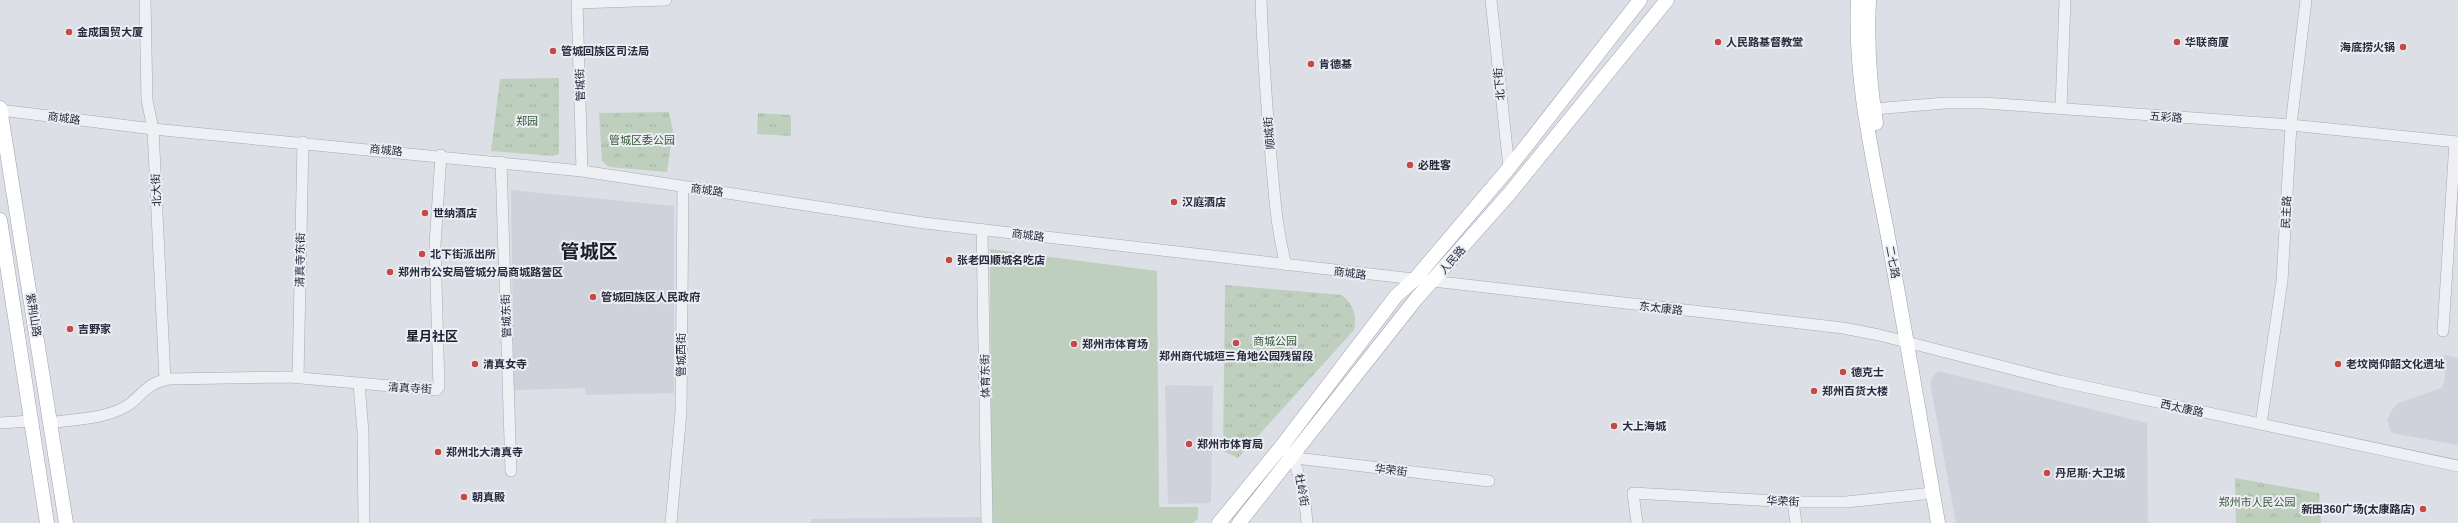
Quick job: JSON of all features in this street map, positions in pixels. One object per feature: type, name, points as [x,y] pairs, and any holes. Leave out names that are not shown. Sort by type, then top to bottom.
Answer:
[{"type":"main road","name":"人民路","points":[[1219,523],[1281,447],[1396,296],[1414,280],[1509,168],[1640,0]]},
{"type":"main road","name":"人民路","points":[[1239,523],[1293,457],[1416,299],[1509,194],[1667,0]]},
{"type":"main road","name":"二七路","points":[[1858,0],[1856,38],[1862,92],[1946,523]]},
{"type":"main road","name":"二七路","points":[[1869,0],[1867,39],[1874,109],[1912,344],[1938,523]]},
{"type":"main road","name":"紫荆山路","points":[[0,109],[66,523]]},
{"type":"main road","name":"紫荆山路","points":[[0,220],[47,523]]},
{"type":"street","name":"北大街","points":[[145,0],[146,100],[153,129],[165,380]]},
{"type":"street","points":[[577,2],[666,0]]},
{"type":"street","name":"顺城街","points":[[1261,0],[1264,79],[1274,206],[1277,233],[1286,265]]},
{"type":"street","name":"北下街","points":[[1491,0],[1509,168]]},
{"type":"street","points":[[2061,109],[2066,0]]},
{"type":"street","name":"民主路","points":[[2262,424],[2282,281],[2291,125],[2306,0]]},
{"type":"street","name":"管城街","points":[[577,2],[582,171]]},
{"type":"street","name":"五彩路","points":[[1874,109],[1960,102],[2291,125],[2456,142]]},
{"type":"street","name":"商城路","points":[[0,109],[153,129],[441,155],[582,171],[683,188],[982,229],[1414,280]]},
{"type":"street","name":"清真寺东街","points":[[298,378],[303,142]]},
{"type":"street","points":[[2443,330],[2456,142]]},
{"type":"street","name":"清真寺街","points":[[359,384],[432,391],[439,387],[435,246],[441,155]]},
{"type":"street","name":"管城东街","points":[[501,162],[511,471]]},
{"type":"street","name":"管城西街","points":[[671,523],[681,412],[683,188]]},
{"type":"street","name":"体育东街","points":[[982,229],[988,523]]},
{"type":"street","name":"东太康路","points":[[1414,280],[1843,328],[1912,344]]},
{"type":"street","name":"西太康路","points":[[1912,344],[2059,381],[2458,466]]},
{"type":"street","points":[[50,422],[114,412],[131,403],[151,385],[165,380],[298,378],[359,384],[364,451],[364,523]]},
{"type":"street","points":[[0,423],[31,421]]},
{"type":"street","points":[[1281,447],[1293,457]]},
{"type":"street","name":"华荣街","points":[[1293,457],[1489,481]]},
{"type":"street","name":"杜岭街","points":[[1293,457],[1304,492],[1307,523]]},
{"type":"street","name":"华荣街","points":[[1637,523],[1633,493],[1793,502],[1846,502],[1933,493]]},
{"type":"street","points":[[1793,502],[1796,523]]},
{"type":"shaded area","name":"管城回族区人民政府","points":[[511,190],[674,206],[674,393],[586,395],[585,388],[514,390]]},
{"type":"shaded area","points":[[2444,355],[2458,358],[2458,445],[2391,433],[2387,420],[2393,408],[2399,403],[2441,388],[2445,381]]},
{"type":"shaded area","name":"丹尼斯·大卫城","points":[[1938,371],[2147,423],[2148,523],[1956,523],[1930,382]]},
{"type":"shaded area","name":"郑州市体育局","points":[[1165,385],[1213,386],[1211,503],[1168,504]]},
{"type":"shaded area","points":[[983,517],[983,523],[811,523],[811,519]]},
{"type":"green space","name":"郑园","points":[[559,78],[559,154],[553,156],[491,151],[500,79]]},
{"type":"green space","name":"管城区委公园","points":[[669,112],[673,131],[667,172],[610,167],[602,161],[599,113]]},
{"type":"green space","points":[[758,113],[791,115],[791,136],[757,134]]},
{"type":"green space","name":"郑州市体育场","points":[[990,249],[1157,271],[1159,507],[1198,507],[1198,518],[1194,523],[991,523]]},
{"type":"green space","name":"商城公园","points":[[1225,285],[1342,295],[1352,307],[1355,315],[1354,330],[1238,458],[1223,451]]},
{"type":"green space","name":"郑州市人民公园","points":[[2235,478],[2319,493],[2321,523],[2236,523]]},
{"type":"place","name":"金成国贸大厦","points":[[69,32]]},
{"type":"place","name":"人民路基督教堂","points":[[1718,42]]},
{"type":"place","name":"华联商厦","points":[[2177,42]]},
{"type":"place","name":"海底捞火锅","points":[[2403,47]]},
{"type":"place","name":"管城回族区司法局","points":[[553,51]]},
{"type":"place","name":"肯德基","points":[[1311,64]]},
{"type":"place","name":"必胜客","points":[[1410,165]]},
{"type":"place","name":"汉庭酒店","points":[[1174,202]]},
{"type":"place","name":"世纳酒店","points":[[425,213]]},
{"type":"place","name":"北下街派出所","points":[[422,254]]},
{"type":"place","name":"张老四顺城名吃店","points":[[949,260]]},
{"type":"place","name":"郑州市公安局管城分局商城路营区","points":[[390,272]]},
{"type":"place","name":"管城回族区人民政府","points":[[593,297]]},
{"type":"place","name":"吉野家","points":[[70,329]]},
{"type":"place","name":"郑州商代城垣三角地公园残留段","points":[[1236,343]]},
{"type":"place","name":"郑州市体育场","points":[[1074,344]]},
{"type":"place","name":"清真女寺","points":[[475,364]]},
{"type":"place","name":"老坟岗仰韶文化遗址","points":[[2338,364]]},
{"type":"place","name":"德克士","points":[[1843,372]]},
{"type":"place","name":"郑州百货大楼","points":[[1814,391]]},
{"type":"place","name":"大上海城","points":[[1614,426]]},
{"type":"place","name":"郑州市体育局","points":[[1189,444]]},
{"type":"place","name":"郑州北大清真寺","points":[[438,452]]},
{"type":"place","name":"丹尼斯·大卫城","points":[[2047,473]]},
{"type":"place","name":"朝真殿","points":[[464,497]]},
{"type":"place","name":"新田360广场(太康路店)","points":[[2423,509]]},
{"type":"district","name":"管城区","points":[[589,251]]},
{"type":"district","name":"星月社区","points":[[432,336]]}]
